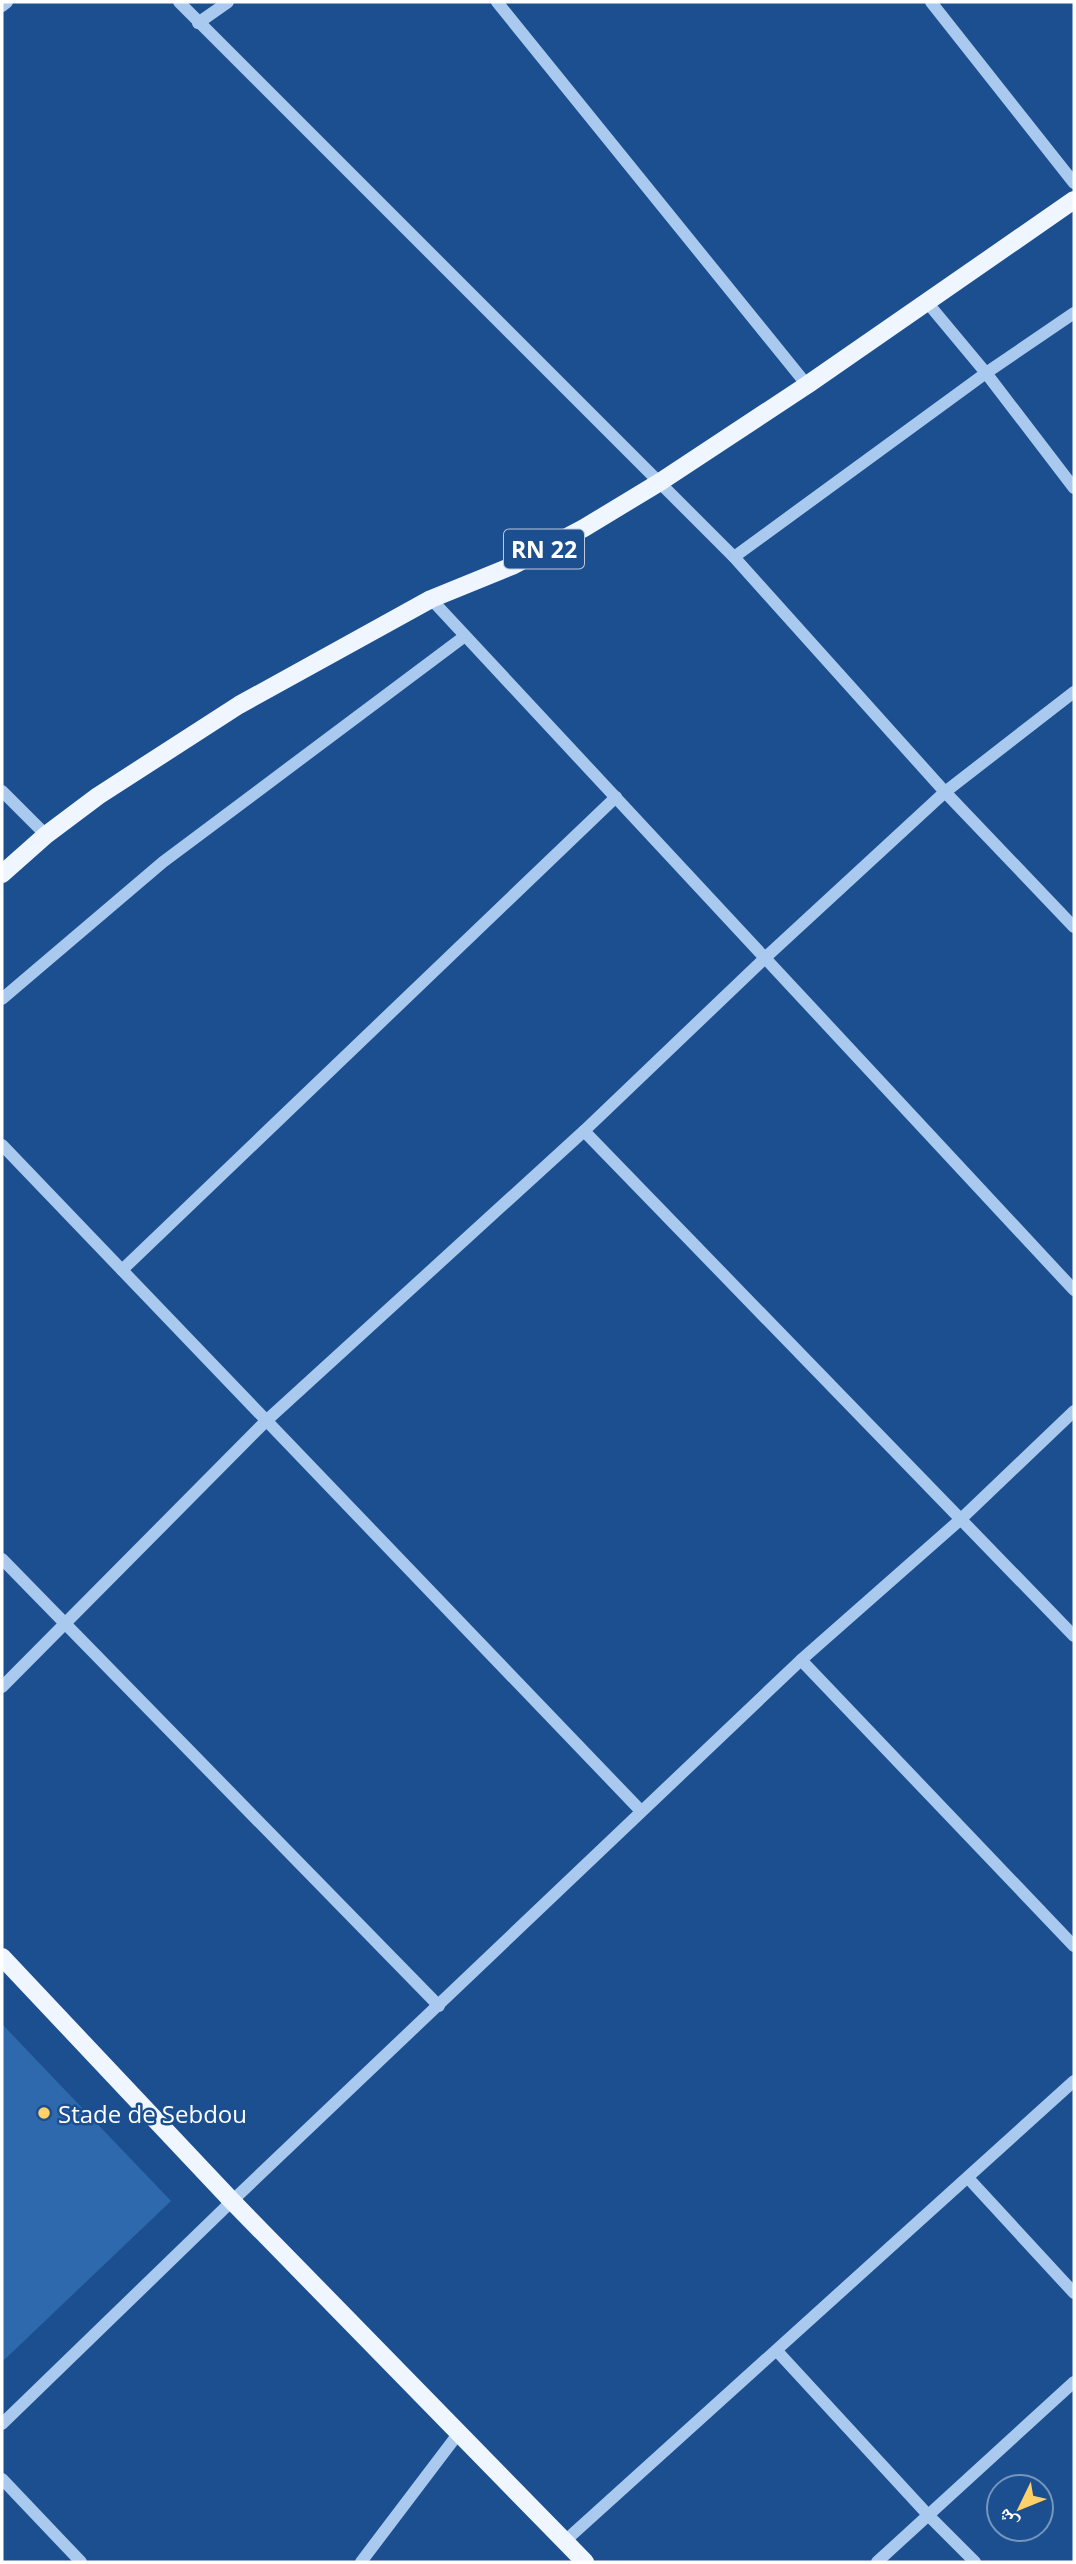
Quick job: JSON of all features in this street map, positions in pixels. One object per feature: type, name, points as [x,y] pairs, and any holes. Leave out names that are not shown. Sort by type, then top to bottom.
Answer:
[{"type":"main road","name":"RN 22","points":[[2,874],[98,796],[239,705],[431,599],[512,566],[660,482],[807,385],[1074,200]]},
{"type":"main road","points":[[2,1957],[232,2201],[585,2562]]},
{"type":"street","points":[[2,5],[7,2]]},
{"type":"street","points":[[179,2],[734,556],[945,792],[1074,926]]},
{"type":"street","points":[[198,23],[228,2]]},
{"type":"street","points":[[497,2],[807,385]]},
{"type":"street","points":[[931,2],[1074,183]]},
{"type":"street","points":[[926,302],[986,373],[1074,488]]},
{"type":"street","points":[[734,556],[986,373],[1074,313]]},
{"type":"street","points":[[431,599],[1074,1290]]},
{"type":"street","points":[[2,999],[163,862],[465,636]]},
{"type":"street","points":[[2,1687],[266,1421],[584,1131],[765,958],[945,792],[1074,692]]},
{"type":"street","points":[[2,791],[47,835]]},
{"type":"street","points":[[122,1270],[616,797]]},
{"type":"street","points":[[584,1131],[1074,1636]]},
{"type":"street","points":[[2,1145],[641,1811]]},
{"type":"street","points":[[2,2424],[641,1811],[801,1660],[961,1519],[1074,1411]]},
{"type":"street","points":[[2,1559],[439,2006]]},
{"type":"street","points":[[801,1660],[1074,1946]]},
{"type":"street","points":[[565,2541],[969,2179],[1074,2081]]},
{"type":"street","points":[[969,2179],[1074,2293]]},
{"type":"street","points":[[777,2351],[975,2562]]},
{"type":"street","points":[[877,2562],[1074,2382]]},
{"type":"street","points":[[361,2562],[458,2434]]},
{"type":"street","points":[[2,2479],[81,2562]]},
{"type":"shaded area","name":"Stade de Sebdou","points":[[2,2024],[171,2201],[2,2362]]},
{"type":"place","name":"Stade de Sebdou","points":[[44,2113]]}]
